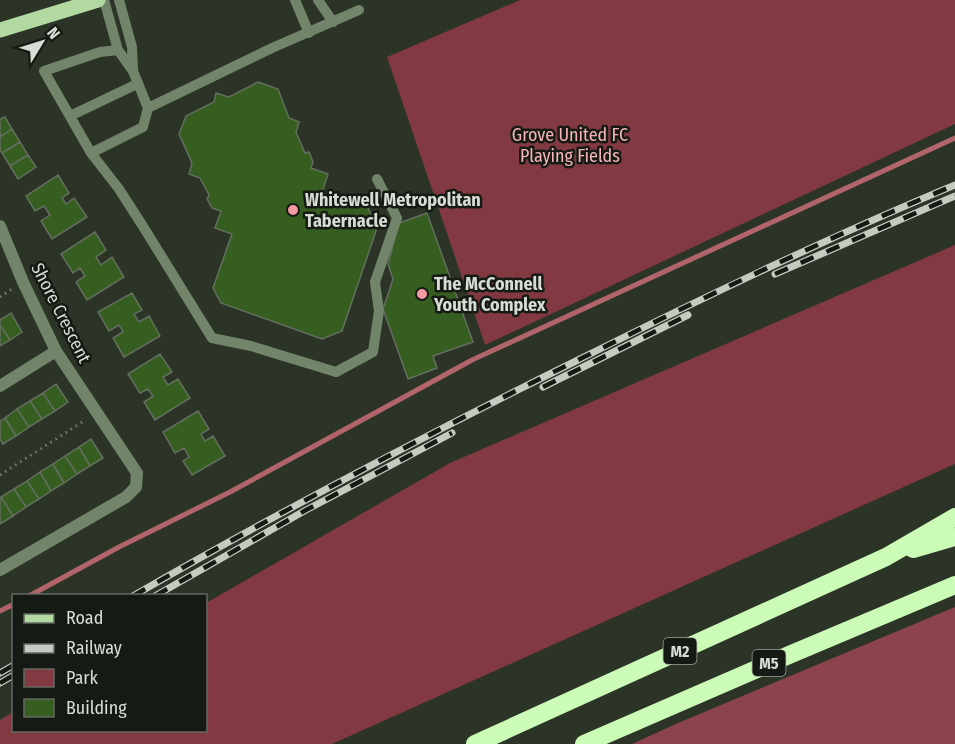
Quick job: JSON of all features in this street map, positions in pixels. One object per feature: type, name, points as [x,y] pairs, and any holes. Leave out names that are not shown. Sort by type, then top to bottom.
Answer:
[{"type":"highway","name":"M2","points":[[475,744],[886,557],[955,517]]},
{"type":"highway","points":[[886,557],[955,537]]},
{"type":"highway","name":"M5","points":[[584,744],[955,585]]},
{"type":"main road","points":[[0,30],[98,0]]},
{"type":"street","name":"Shore Crescent","points":[[0,226],[23,282],[56,351],[137,473],[136,487],[126,497],[0,570]]},
{"type":"street","points":[[0,386],[56,351]]},
{"type":"lane","points":[[104,0],[118,50],[133,71]]},
{"type":"lane","points":[[91,153],[143,127],[148,108],[133,71],[132,47],[119,0]]},
{"type":"lane","points":[[295,0],[309,33]]},
{"type":"lane","points":[[318,0],[333,22]]},
{"type":"lane","points":[[148,108],[272,48],[359,10]]},
{"type":"lane","points":[[118,50],[100,52],[44,71],[91,153],[125,199],[212,338],[250,346],[336,372],[373,352],[379,311],[375,282],[397,218],[377,179]]},
{"type":"lane","points":[[70,116],[137,84]]},
{"type":"path","points":[[0,475],[97,413]]},
{"type":"green space","name":"Grove United FC Playing Fields","points":[[520,0],[955,0],[955,124],[485,345],[387,57]]},
{"type":"green space","points":[[955,245],[955,464],[332,744],[0,744],[0,720],[12,713],[12,732],[207,732],[207,602],[450,463]]},
{"type":"shaded area","points":[[955,607],[955,744],[632,744],[678,723]]},
{"type":"building","name":"Whitewell Metropolitan Tabernacle","points":[[258,82],[278,89],[289,118],[299,122],[296,132],[305,153],[309,152],[313,162],[311,168],[328,174],[322,193],[368,208],[377,228],[342,331],[322,339],[221,303],[213,288],[232,234],[215,228],[221,211],[212,208],[207,199],[209,195],[200,178],[189,174],[192,163],[179,134],[186,116],[214,102],[216,93],[229,97]]},
{"type":"building","points":[[5,117],[12,129],[0,137],[0,119]]},
{"type":"building","points":[[12,129],[20,142],[2,153],[0,137]]},
{"type":"building","points":[[20,142],[28,155],[10,166],[2,153]]},
{"type":"building","points":[[28,155],[36,167],[18,179],[10,166]]},
{"type":"building","points":[[58,175],[69,193],[62,198],[66,204],[74,198],[87,217],[52,239],[41,221],[50,215],[44,206],[35,211],[26,196]]},
{"type":"building","name":"The McConnell Youth Complex","points":[[427,213],[473,342],[433,356],[437,368],[408,379],[383,309],[393,279],[388,264],[399,223]]},
{"type":"building","points":[[95,232],[106,250],[96,257],[101,265],[112,257],[124,277],[87,300],[76,282],[85,276],[80,268],[73,273],[61,254]]},
{"type":"building","points":[[132,293],[142,310],[134,314],[139,322],[149,316],[160,336],[124,357],[113,338],[123,332],[119,325],[109,331],[98,312]]},
{"type":"building","points":[[11,313],[22,332],[10,340],[0,325],[0,320]]},
{"type":"building","points":[[0,325],[10,340],[0,346]]},
{"type":"building","points":[[160,354],[172,372],[163,377],[168,385],[178,379],[190,398],[155,420],[144,402],[153,396],[148,389],[140,393],[128,374]]},
{"type":"building","points":[[56,384],[68,402],[55,411],[43,393]]},
{"type":"building","points":[[43,393],[55,411],[42,419],[30,401]]},
{"type":"building","points":[[30,401],[42,419],[29,427],[17,409]]},
{"type":"building","points":[[17,409],[29,427],[16,436],[5,418]]},
{"type":"building","points":[[198,411],[209,429],[201,434],[205,441],[213,436],[225,456],[192,475],[183,461],[189,457],[184,448],[175,453],[163,432]]},
{"type":"building","points":[[5,418],[16,436],[3,444],[0,439],[0,421]]},
{"type":"building","points":[[91,439],[103,458],[90,466],[79,447]]},
{"type":"building","points":[[79,447],[90,466],[77,474],[65,456]]},
{"type":"building","points":[[65,456],[77,474],[64,483],[53,464]]},
{"type":"building","points":[[53,464],[64,483],[51,491],[40,472]]},
{"type":"building","points":[[40,472],[51,491],[39,499],[27,481]]},
{"type":"building","points":[[27,481],[39,499],[26,507],[14,489]]},
{"type":"building","points":[[14,489],[26,507],[13,516],[1,497]]},
{"type":"building","points":[[0,498],[13,516],[0,524]]},
{"type":"waterway","points":[[33,594],[119,547],[230,492],[472,360],[955,138]]},
{"type":"waterway","points":[[0,611],[12,605]]},
{"type":"railway","points":[[137,594],[298,504],[522,388],[765,269],[955,185]]},
{"type":"railway","points":[[775,274],[955,196]]},
{"type":"railway","points":[[543,387],[688,315]]},
{"type":"railway","points":[[159,594],[306,510],[452,433]]},
{"type":"railway","points":[[0,673],[12,666]]},
{"type":"railway","points":[[0,683],[12,676]]},
{"type":"place","name":"Whitewell Metropolitan Tabernacle","points":[[293,210]]},
{"type":"place","name":"The McConnell Youth Complex","points":[[422,294]]}]
